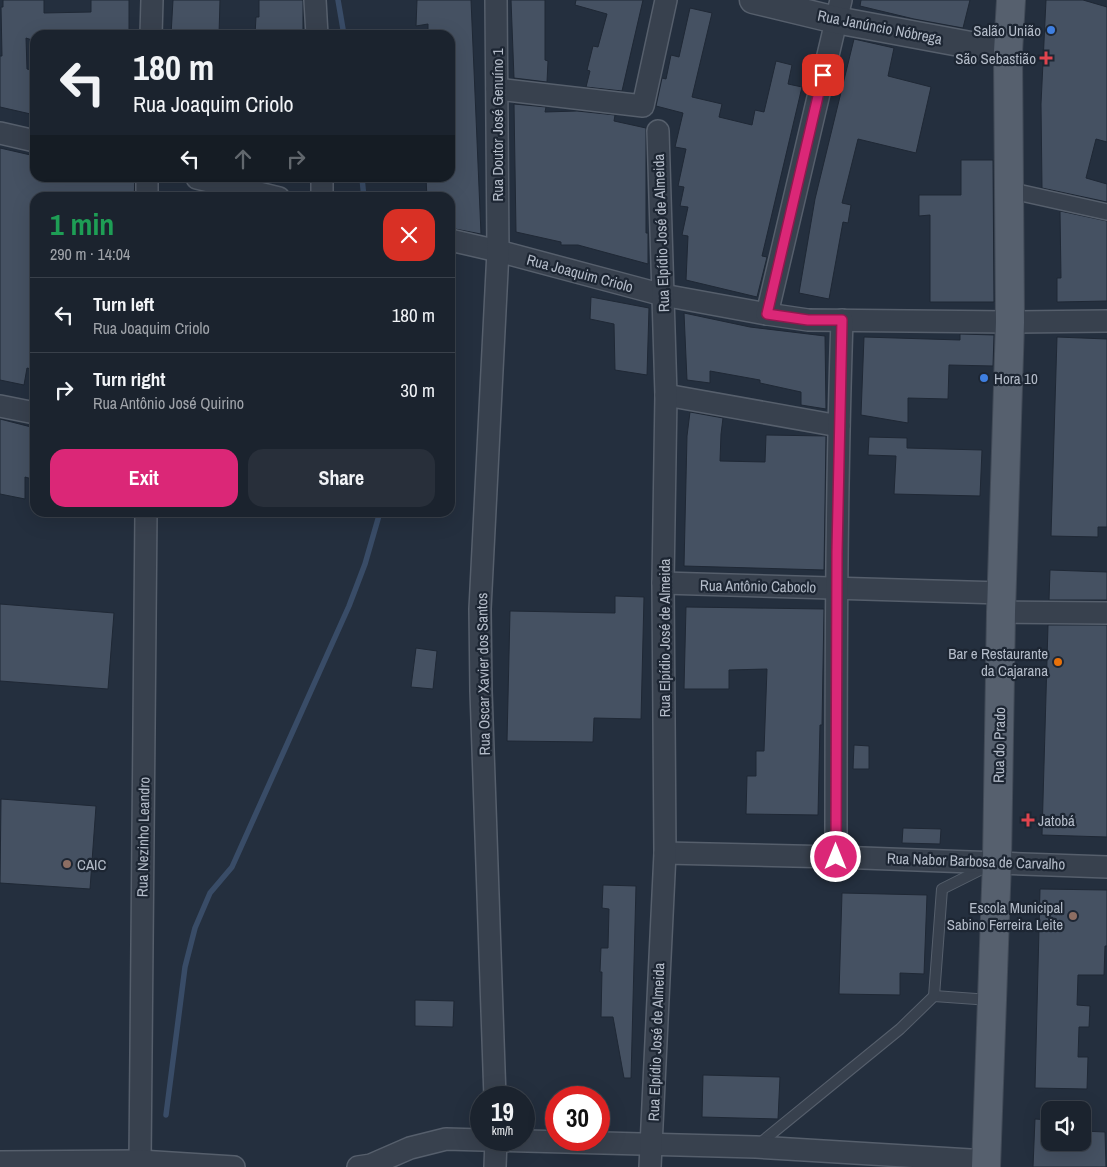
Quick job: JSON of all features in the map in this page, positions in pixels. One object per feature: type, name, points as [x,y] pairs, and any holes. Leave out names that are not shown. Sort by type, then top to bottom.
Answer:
[{"type":"main road","name":"Rua do Prado","points":[[986,1164],[997,861],[1010,322],[1008,52],[1011,0]]},
{"type":"street","points":[[151,30],[152,0]]},
{"type":"street","points":[[315,0],[317,30]]},
{"type":"street","name":"Rua Doutor José Genuíno 1","points":[[496,0],[498,251]]},
{"type":"street","points":[[497,89],[643,106],[666,0]]},
{"type":"street","name":"Rua Janúncio Nóbrega","points":[[753,0],[838,10],[1008,52]]},
{"type":"street","points":[[767,314],[838,10]]},
{"type":"street","name":"Rua Elpídio José de Almeida","points":[[650,1167],[664,854],[663,584],[666,395],[658,131]]},
{"type":"street","points":[[0,133],[30,140]]},
{"type":"street","points":[[213,182],[254,192]]},
{"type":"street","points":[[1008,190],[1107,212]]},
{"type":"street","name":"Rua Joaquim Criolo","points":[[455,241],[663,295],[808,320],[1107,321]]},
{"type":"street","name":"Rua Oscar Xavier dos Santos","points":[[494,1086],[480,609],[498,251]]},
{"type":"street","points":[[836,857],[837,588],[842,320]]},
{"type":"street","points":[[666,395],[839,426]]},
{"type":"street","points":[[0,406],[30,412]]},
{"type":"street","name":"Rua Nezinho Leandro","points":[[140,1162],[146,517]]},
{"type":"street","name":"Rua Antônio Caboclo","points":[[663,584],[837,588],[1107,613]]},
{"type":"street","name":"Rua Nabor Barbosa de Carvalho","points":[[664,854],[997,861],[1107,867]]},
{"type":"street","points":[[358,1167],[370,1165],[410,1148],[446,1139],[470,1139]]},
{"type":"street","points":[[535,1141],[756,1147],[986,1164]]},
{"type":"street","points":[[495,1167],[496,1151]]},
{"type":"street","points":[[0,1162],[140,1162],[234,1167]]},
{"type":"lane","points":[[756,1147],[900,1029],[934,996],[942,889],[997,861]]},
{"type":"lane","points":[[934,996],[992,1000]]},
{"type":"building","points":[[3,0],[44,0],[44,13],[91,12],[91,0],[129,0],[129,30],[30,30],[30,39],[26,38],[27,69],[30,70],[30,114],[0,107],[1,7],[3,7]]},
{"type":"building","points":[[173,0],[220,0],[219,30],[171,30]]},
{"type":"building","points":[[259,0],[303,0],[303,30],[255,30],[256,17],[259,17]]},
{"type":"building","points":[[417,0],[471,0],[481,234],[455,229],[455,192],[427,192],[426,182],[455,182],[455,30],[428,30],[428,24],[416,26]]},
{"type":"building","points":[[511,0],[545,0],[545,60],[548,61],[547,82],[514,78]]},
{"type":"building","points":[[576,0],[643,0],[622,91],[586,87],[590,71],[587,70],[593,46],[598,47],[607,14],[575,5]]},
{"type":"building","points":[[861,0],[970,0],[963,28],[860,6]]},
{"type":"building","points":[[1046,0],[1083,0],[1107,7],[1107,142],[1096,139],[1086,178],[1107,184],[1107,202],[1042,188],[1041,104]]},
{"type":"building","points":[[690,8],[712,13],[692,97],[722,104],[719,117],[752,125],[755,110],[764,112],[776,61],[792,65],[788,84],[802,87],[762,256],[767,257],[757,297],[686,280],[688,236],[682,235],[688,207],[680,206],[684,187],[678,186],[686,149],[675,147],[683,113],[656,106],[662,78],[666,79],[671,55],[679,57]]},
{"type":"building","points":[[854,39],[894,48],[888,76],[931,87],[916,153],[858,139],[842,203],[851,205],[848,223],[843,222],[829,299],[799,293],[815,199]]},
{"type":"building","points":[[514,104],[546,107],[545,112],[577,111],[615,115],[614,121],[646,128],[646,233],[648,233],[648,264],[578,245],[561,245],[561,242],[516,232]]},
{"type":"building","points":[[0,148],[30,155],[30,182],[135,182],[134,192],[30,192],[30,369],[27,368],[24,385],[0,380]]},
{"type":"building","points":[[961,160],[993,160],[994,302],[930,302],[930,215],[919,216],[919,195],[961,195]]},
{"type":"building","points":[[1060,211],[1107,221],[1107,301],[1057,302],[1057,278],[1061,278]]},
{"type":"building","points":[[591,297],[649,308],[647,375],[615,370],[614,324],[590,319]]},
{"type":"building","points":[[684,313],[750,327],[825,336],[826,409],[801,405],[801,392],[760,383],[760,380],[710,371],[710,383],[687,380]]},
{"type":"building","points":[[960,334],[994,335],[993,366],[949,365],[948,399],[908,398],[908,423],[861,415],[864,337],[960,340]]},
{"type":"building","points":[[1057,337],[1107,339],[1107,527],[1098,527],[1098,537],[1051,536]]},
{"type":"building","points":[[690,412],[723,418],[720,461],[765,462],[766,435],[826,436],[824,570],[684,566],[687,436]]},
{"type":"building","points":[[0,419],[30,427],[30,478],[25,477],[25,499],[0,494]]},
{"type":"building","points":[[869,437],[907,438],[907,448],[982,450],[980,496],[894,494],[896,456],[868,455]]},
{"type":"building","points":[[1050,570],[1107,572],[1107,600],[1049,600]]},
{"type":"building","points":[[615,596],[644,597],[641,719],[594,718],[593,742],[507,741],[510,611],[615,613]]},
{"type":"building","points":[[0,604],[114,613],[108,689],[0,681]]},
{"type":"building","points":[[686,607],[824,609],[818,815],[746,814],[747,776],[756,776],[756,751],[764,751],[767,669],[729,670],[729,689],[684,689]]},
{"type":"building","points":[[1048,625],[1107,625],[1107,837],[1042,835]]},
{"type":"building","points":[[416,648],[437,651],[433,689],[411,687]]},
{"type":"building","points":[[854,745],[869,746],[869,769],[853,769]]},
{"type":"building","points":[[1,799],[96,806],[90,889],[0,883]]},
{"type":"building","points":[[903,828],[941,829],[940,844],[902,843]]},
{"type":"building","points":[[603,885],[636,886],[631,1078],[624,1078],[613,1017],[601,1017],[601,948],[608,948],[609,909],[602,908]]},
{"type":"building","points":[[1040,889],[1107,890],[1107,946],[1105,946],[1104,975],[1078,975],[1077,1005],[1090,1006],[1089,1027],[1079,1027],[1078,1057],[1088,1057],[1087,1089],[1035,1088]]},
{"type":"building","points":[[842,893],[927,895],[924,974],[900,973],[900,995],[839,994]]},
{"type":"building","points":[[415,1000],[454,1001],[453,1027],[415,1026]]},
{"type":"building","points":[[703,1075],[780,1077],[778,1119],[702,1117]]},
{"type":"building","points":[[1035,1119],[1041,1119],[1041,1151],[1091,1151],[1091,1131],[1105,1132],[1106,1167],[1033,1167]]},
{"type":"waterway","points":[[338,0],[343,30]]},
{"type":"waterway","points":[[362,182],[363,192]]},
{"type":"waterway","points":[[166,1115],[185,967],[195,928],[210,893],[232,867],[349,606],[365,564],[379,517]]},
{"type":"place","name":"Salão União","points":[[1051,30]]},
{"type":"place","name":"São Sebastião","points":[[1046,58]]},
{"type":"place","name":"Hora 10","points":[[984,378]]},
{"type":"place","name":"Bar e Restaurante da Cajarana","points":[[1058,662]]},
{"type":"place","name":"Jatobá","points":[[1028,820]]},
{"type":"place","name":"CAIC","points":[[67,864]]},
{"type":"place","name":"Escola Municipal Sabino Ferreira Leite","points":[[1073,916]]},
{"type":"route","points":[[823,75],[767,314],[808,320],[842,320],[837,552],[836,857]]}]
